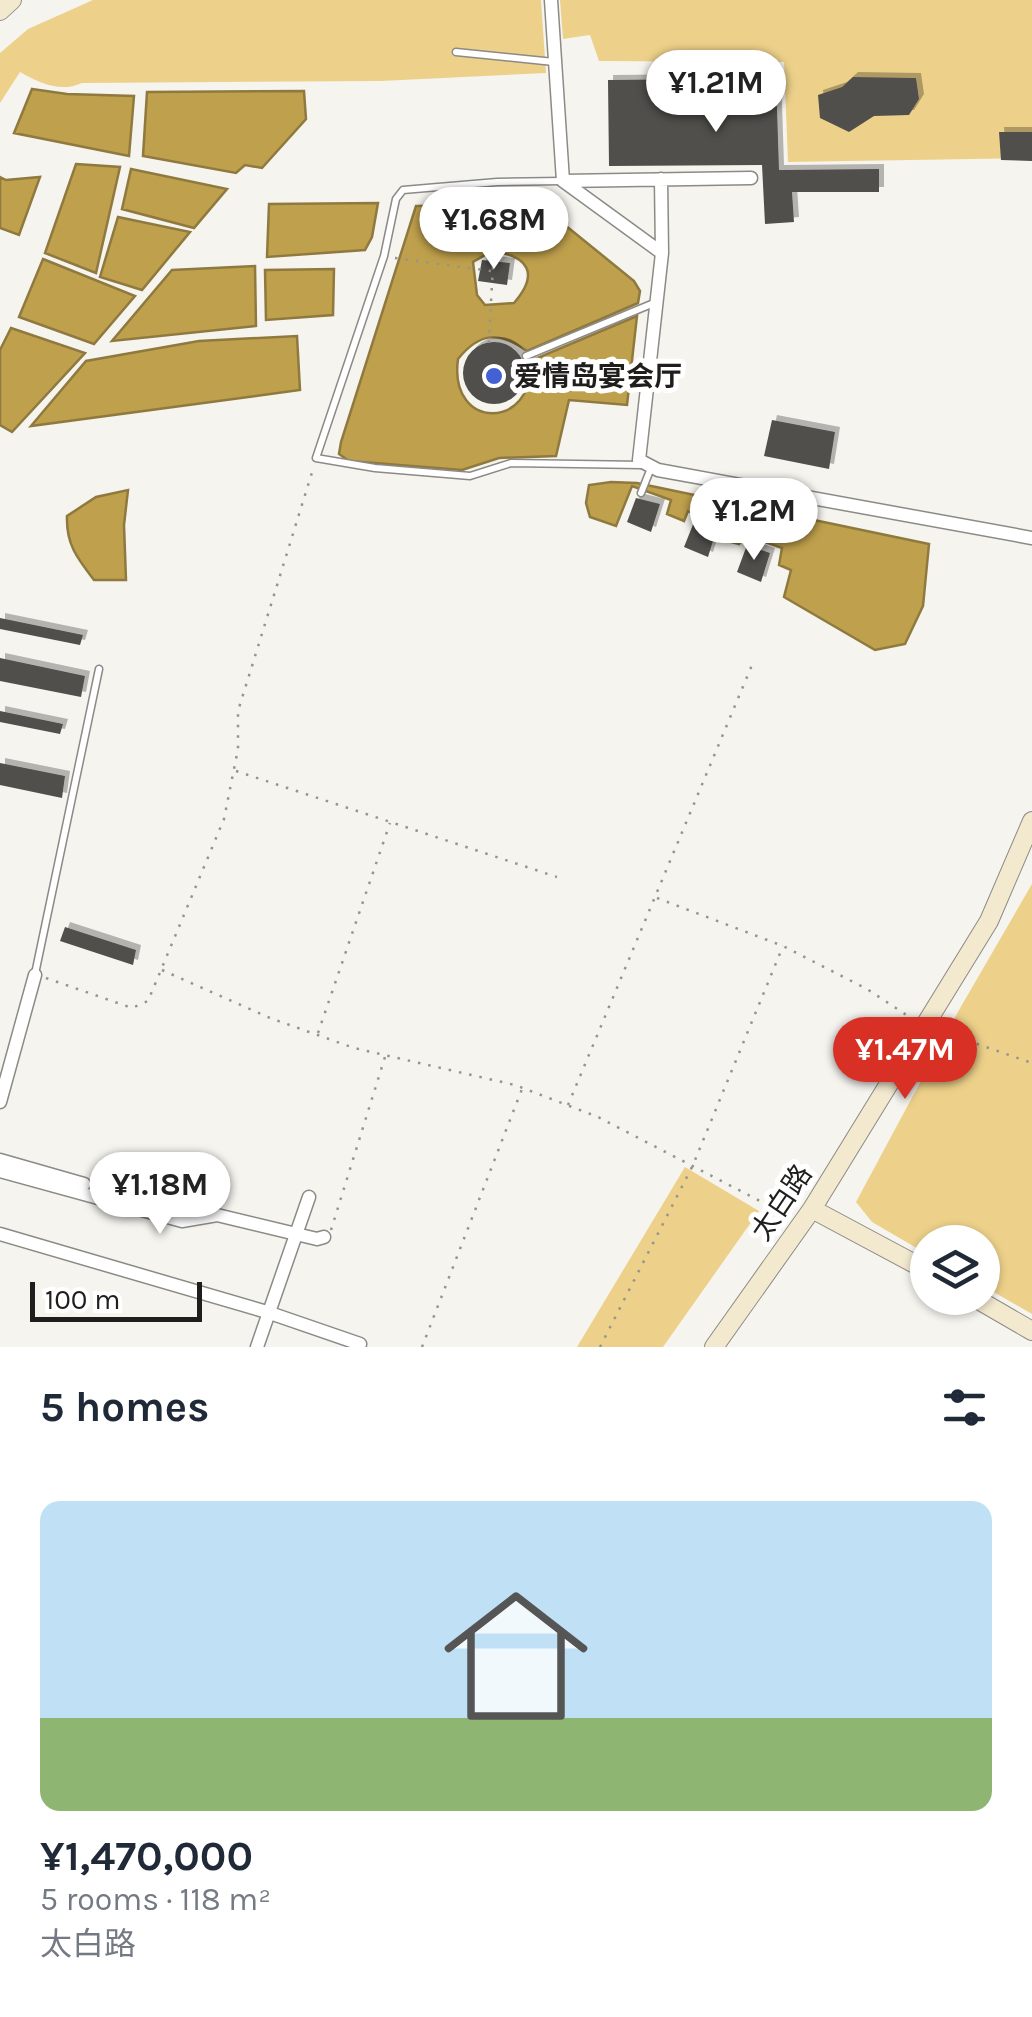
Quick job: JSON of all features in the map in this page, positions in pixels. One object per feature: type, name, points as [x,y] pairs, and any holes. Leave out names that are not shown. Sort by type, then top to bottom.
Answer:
[{"type":"main road","points":[[0,11],[12,0]]},
{"type":"main road","name":"太白路","points":[[714,1347],[808,1214],[989,921],[1032,821]]},
{"type":"main road","points":[[808,1214],[910,1262]]},
{"type":"main road","points":[[1000,1312],[1032,1331]]},
{"type":"street","points":[[551,0],[562,181]]},
{"type":"street","points":[[562,181],[751,178]]},
{"type":"street","points":[[661,179],[662,254],[639,460],[712,480],[1032,538]]},
{"type":"street","points":[[562,181],[662,254]]},
{"type":"street","points":[[0,1102],[35,975]]},
{"type":"street","points":[[0,1160],[84,1184]]},
{"type":"street","points":[[0,1172],[182,1221],[217,1215],[324,1237]]},
{"type":"street","points":[[257,1347],[309,1197]]},
{"type":"street","points":[[0,1234],[267,1312],[360,1344]]},
{"type":"lane","points":[[456,52],[555,62]]},
{"type":"lane","points":[[562,181],[403,190],[396,199],[384,256],[316,458],[470,476],[510,463],[650,466],[641,493]]},
{"type":"lane","points":[[526,356],[656,303]]},
{"type":"lane","points":[[699,518],[712,480]]},
{"type":"lane","points":[[753,542],[770,491]]},
{"type":"lane","points":[[35,975],[99,669]]},
{"type":"path","points":[[489,342],[496,182]]},
{"type":"path","points":[[384,256],[492,271]]},
{"type":"path","points":[[35,975],[132,1008],[148,1000],[224,819],[238,749],[238,711],[316,458]]},
{"type":"path","points":[[568,1105],[752,666]]},
{"type":"path","points":[[234,770],[558,876]]},
{"type":"path","points":[[317,1035],[391,822]]},
{"type":"path","points":[[656,897],[783,946],[867,990],[924,1026],[1032,1064]]},
{"type":"path","points":[[600,1347],[693,1165],[704,1130],[732,1074],[783,946]]},
{"type":"path","points":[[162,970],[317,1035],[522,1088],[568,1105],[760,1201],[808,1214]]},
{"type":"path","points":[[324,1237],[337,1219],[386,1055]]},
{"type":"path","points":[[422,1347],[522,1088]]},
{"type":"shaded area","points":[[93,0],[541,0],[546,73],[381,81],[82,83],[58,87],[20,72],[0,103],[0,53],[28,29]]},
{"type":"shaded area","points":[[560,0],[1032,0],[1032,158],[788,162],[784,62],[599,61],[590,35],[563,39]]},
{"type":"shaded area","points":[[32,89],[134,96],[129,156],[14,133]]},
{"type":"shaded area","points":[[304,91],[306,119],[262,168],[245,165],[236,173],[143,156],[147,92]]},
{"type":"shaded area","points":[[76,164],[120,167],[96,273],[45,253]]},
{"type":"shaded area","points":[[131,169],[227,189],[194,228],[122,209]]},
{"type":"shaded area","points":[[0,177],[40,177],[19,235],[0,228]]},
{"type":"shaded area","points":[[378,203],[372,237],[365,250],[267,257],[269,204]]},
{"type":"shaded area","points":[[539,204],[634,281],[640,291],[638,303],[527,351],[498,337],[474,344],[458,359],[458,383],[466,400],[478,410],[507,410],[520,400],[528,384],[530,361],[637,316],[627,405],[569,400],[556,456],[499,458],[462,470],[349,461],[339,454],[416,206]],"holes":[[[492,251],[522,262],[527,283],[514,303],[485,305],[477,295],[473,262]]]},
{"type":"shaded area","points":[[118,217],[190,232],[142,290],[100,277]]},
{"type":"shaded area","points":[[43,259],[135,296],[94,344],[19,317]]},
{"type":"shaded area","points":[[255,266],[256,326],[112,341],[172,270]]},
{"type":"shaded area","points":[[334,269],[333,315],[266,320],[265,270]]},
{"type":"shaded area","points":[[11,328],[85,353],[12,432],[0,425],[0,350]]},
{"type":"shaded area","points":[[297,336],[300,390],[31,426],[86,361],[199,341]]},
{"type":"shaded area","points":[[637,483],[929,544],[923,606],[905,644],[875,650],[784,597],[791,570],[779,565],[782,548],[745,535],[739,544],[724,540],[727,525],[688,511],[684,521],[667,514],[671,500],[632,486],[616,526],[590,517],[586,503],[589,485]]},
{"type":"shaded area","points":[[128,490],[124,525],[126,580],[94,580],[74,550],[67,516],[96,497]]},
{"type":"shaded area","points":[[1032,884],[1032,1314],[1000,1296],[1000,1225],[910,1225],[910,1244],[872,1222],[856,1202]]},
{"type":"shaded area","points":[[685,1167],[759,1211],[663,1347],[577,1347]]},
{"type":"building","points":[[853,77],[916,78],[919,99],[909,115],[874,116],[849,132],[820,118],[818,95],[842,87]]},
{"type":"building","points":[[776,78],[779,170],[879,169],[879,192],[792,192],[794,222],[765,224],[762,165],[609,166],[608,80]]},
{"type":"building","points":[[999,132],[1032,132],[1032,161],[1001,160]]},
{"type":"building","points":[[482,260],[510,263],[507,285],[478,281]]},
{"type":"building","name":"爱情岛宴会厅","points":[[494,342],[516,351],[525,373],[516,395],[494,404],[472,395],[463,373],[472,351]]},
{"type":"building","points":[[772,420],[835,432],[829,469],[764,456]]},
{"type":"building","points":[[636,498],[660,504],[651,532],[627,522]]},
{"type":"building","points":[[694,522],[717,528],[708,557],[684,547]]},
{"type":"building","points":[[747,545],[770,553],[761,582],[737,572]]},
{"type":"building","points":[[0,618],[83,635],[80,645],[0,629]]},
{"type":"building","points":[[0,658],[85,676],[81,697],[0,681]]},
{"type":"building","points":[[0,711],[63,724],[60,734],[0,722]]},
{"type":"building","points":[[0,763],[65,776],[62,798],[0,785]]},
{"type":"building","points":[[65,927],[136,950],[133,965],[60,941]]},
{"type":"place","name":"爱情岛宴会厅","points":[[494,376]]}]
